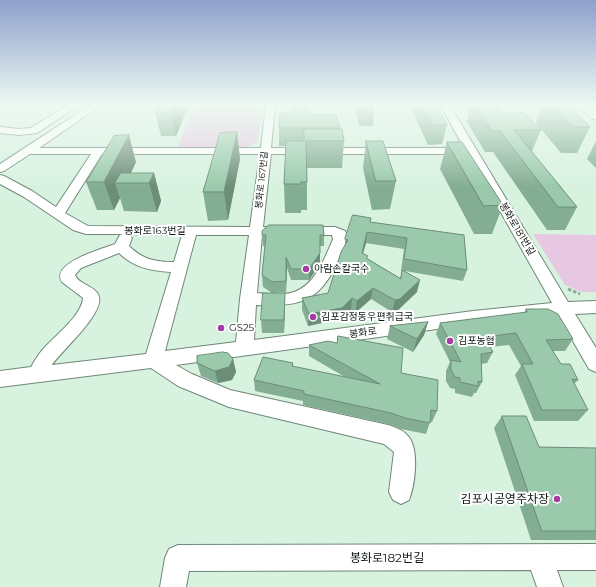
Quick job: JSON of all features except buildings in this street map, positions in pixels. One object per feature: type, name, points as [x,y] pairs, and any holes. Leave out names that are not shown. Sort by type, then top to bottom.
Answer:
[{"type":"street","points":[[13,131],[27,131]]},
{"type":"street","points":[[0,169],[57,131]]},
{"type":"street","name":"봉화로 167번길","points":[[245,349],[248,299],[267,131]]},
{"type":"street","name":"봉화로181번길","points":[[459,131],[564,308]]},
{"type":"street","points":[[0,139],[21,138],[44,140]]},
{"type":"street","points":[[28,151],[470,151]]},
{"type":"street","points":[[58,214],[99,151]]},
{"type":"street","name":"봉화로163번길","points":[[0,179],[28,194],[82,229],[190,231],[153,360]]},
{"type":"street","points":[[37,374],[49,354],[86,312],[92,300],[91,296],[67,278],[67,274],[76,265],[121,247],[128,231]]},
{"type":"street","points":[[190,231],[335,231],[340,234],[340,239],[328,266],[311,290],[297,298],[248,299]]},
{"type":"street","points":[[121,247],[130,256],[146,265],[179,267]]},
{"type":"street","name":"봉화로","points":[[0,379],[245,349],[468,318],[564,308],[596,307]]},
{"type":"street","points":[[564,308],[596,364]]},
{"type":"street","points":[[153,360],[185,380],[230,398],[388,435],[400,442],[405,450],[400,492]]},
{"type":"street","name":"봉화로182번길","points":[[173,587],[178,558],[596,558]]},
{"type":"street","points":[[540,558],[550,587]]},
{"type":"shaded area","points":[[184,131],[259,131],[258,142],[247,147],[178,147]]},
{"type":"shaded area","points":[[533,234],[596,235],[596,292],[582,292],[565,285]]},
{"type":"place","name":"아람손칼국수","points":[[306,269]]},
{"type":"place","name":"김포감정동우편취급국","points":[[313,317]]},
{"type":"place","name":"GS25","points":[[221,328]]},
{"type":"place","name":"김포농협","points":[[450,341]]},
{"type":"place","name":"김포시공영주차장","points":[[557,499]]}]
